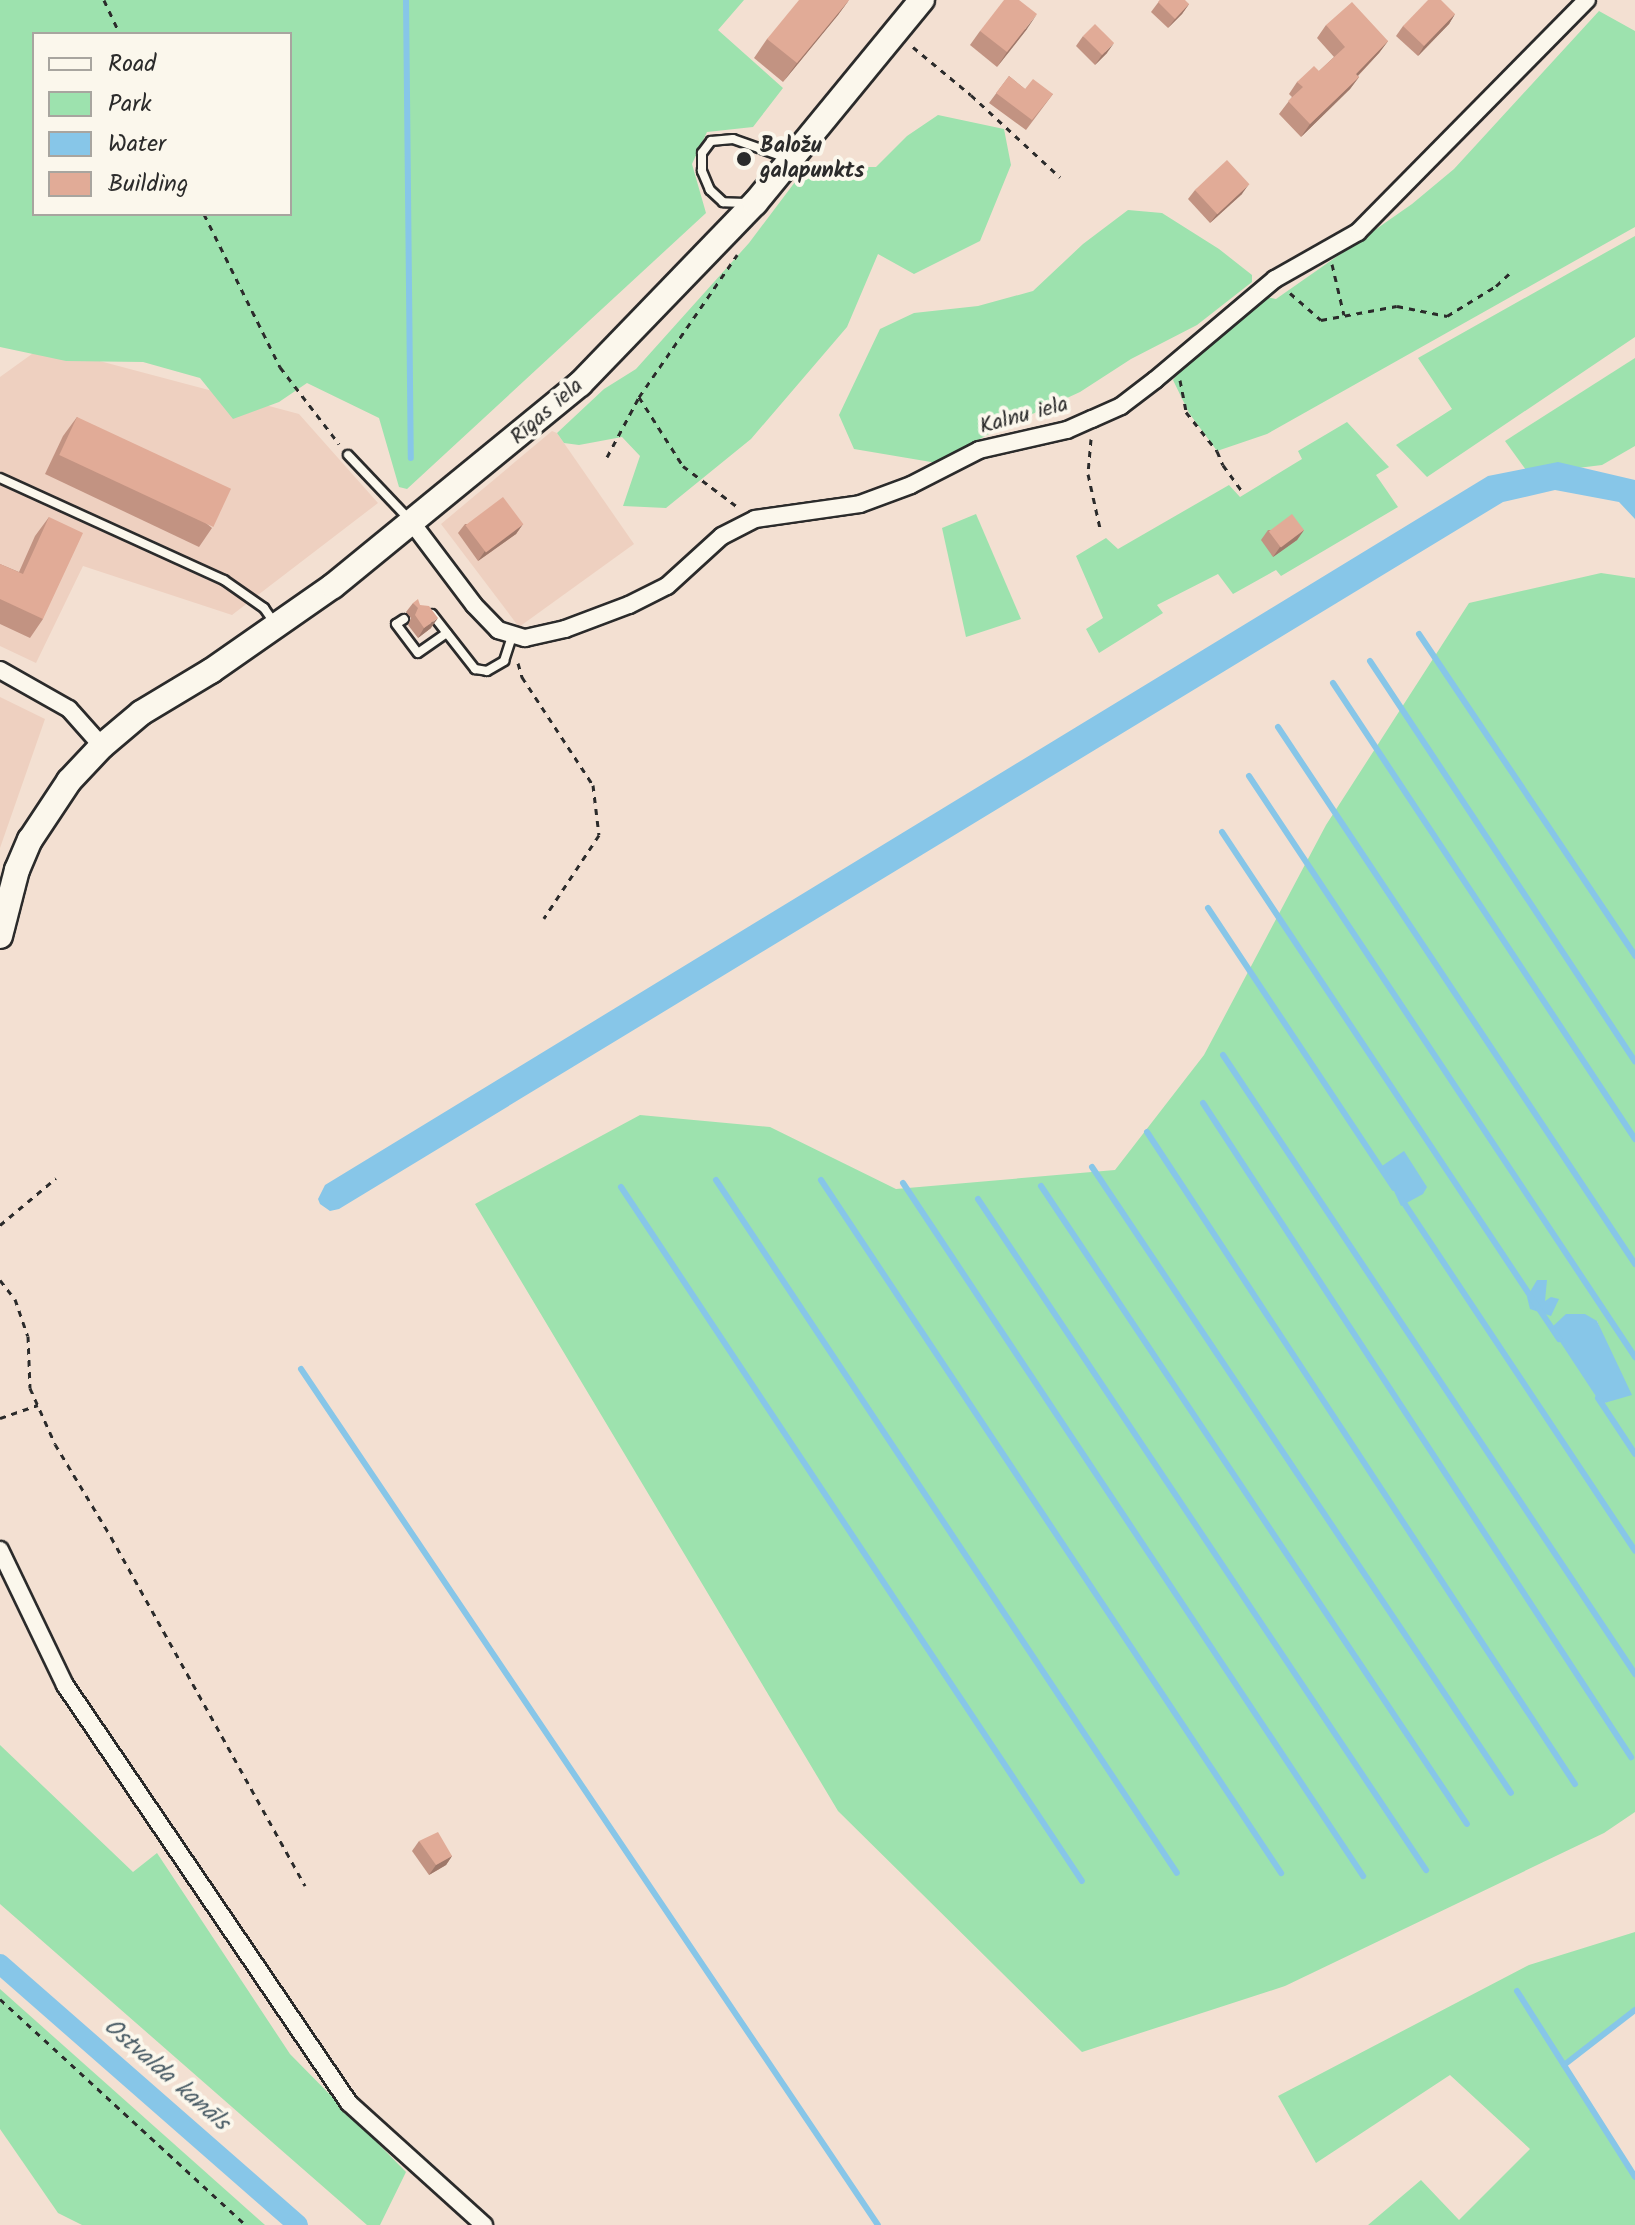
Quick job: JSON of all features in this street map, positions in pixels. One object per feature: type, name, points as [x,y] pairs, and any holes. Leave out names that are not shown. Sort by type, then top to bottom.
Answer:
[{"type":"street","name":"Rīgas iela","points":[[0,936],[17,870],[30,840],[69,781],[102,746],[141,713],[277,626],[413,524],[580,384],[755,203],[922,0]]},
{"type":"street","name":"Kalnu iela","points":[[512,636],[525,638],[565,629],[629,605],[667,586],[722,536],[755,519],[860,504],[911,485],[979,450],[1067,430],[1121,406],[1275,279],[1358,232],[1587,0]]},
{"type":"street","points":[[413,524],[474,605],[498,630],[512,636]]},
{"type":"street","points":[[0,670],[69,709],[102,746]]},
{"type":"street","points":[[0,1550],[65,1685],[349,2103],[484,2225]]},
{"type":"lane","points":[[755,203],[723,202],[710,190],[702,171],[702,153],[711,141],[733,139],[790,159]]},
{"type":"lane","points":[[348,455],[413,524]]},
{"type":"lane","points":[[0,478],[224,580],[264,608],[277,626]]},
{"type":"lane","points":[[425,605],[475,669],[487,671],[504,661],[512,636]]},
{"type":"lane","points":[[404,619],[396,624],[418,653],[447,633]]},
{"type":"path","points":[[104,0],[119,32]]},
{"type":"path","points":[[895,34],[971,95],[1060,177]]},
{"type":"path","points":[[205,216],[280,367],[348,455]]},
{"type":"path","points":[[607,457],[639,397],[737,255]]},
{"type":"path","points":[[1332,260],[1344,316]]},
{"type":"path","points":[[1275,279],[1321,320],[1397,306],[1447,316],[1496,286],[1511,272]]},
{"type":"path","points":[[1177,360],[1186,412],[1217,451],[1242,491]]},
{"type":"path","points":[[639,397],[683,466],[755,519]]},
{"type":"path","points":[[1092,419],[1088,474],[1100,528]]},
{"type":"path","points":[[512,636],[522,677],[593,785],[599,835],[544,918]]},
{"type":"path","points":[[0,1225],[56,1178]]},
{"type":"path","points":[[0,1280],[15,1298],[28,1336],[30,1388],[55,1444],[111,1537],[305,1886]]},
{"type":"path","points":[[0,1418],[38,1405]]},
{"type":"path","points":[[0,1999],[246,2225]]},
{"type":"shaded area","points":[[43,346],[299,414],[378,503],[232,615],[83,566],[36,663],[0,646],[0,377]]},
{"type":"shaded area","points":[[552,431],[557,433],[634,544],[519,627],[441,524]]},
{"type":"shaded area","points":[[0,697],[45,719],[0,848]]},
{"type":"green space","points":[[0,0],[744,0],[718,30],[783,88],[753,127],[707,132],[692,164],[706,213],[407,489],[399,487],[379,418],[307,383],[279,402],[233,419],[200,378],[143,362],[66,361],[0,347]]},
{"type":"green space","points":[[1599,11],[1635,31],[1635,227],[1267,434],[1217,451],[1189,413],[1173,380],[1205,339],[1262,296],[1276,299],[1412,204],[1454,169]]},
{"type":"green space","points":[[938,115],[1004,129],[1011,165],[980,241],[914,274],[878,254],[847,327],[751,439],[666,508],[623,506],[640,456],[622,437],[579,445],[564,443],[557,433],[604,389],[636,369],[749,243],[801,174],[844,167],[876,167],[907,136]]},
{"type":"green space","points":[[1128,210],[1162,213],[1219,249],[1252,275],[1252,282],[1197,325],[1131,359],[1080,392],[987,435],[937,463],[854,449],[839,415],[880,329],[914,313],[978,306],[1033,291],[1083,244]]},
{"type":"green space","points":[[1635,236],[1635,337],[1427,477],[1396,445],[1452,409],[1418,358]]},
{"type":"green space","points":[[1635,358],[1635,446],[1602,465],[1529,474],[1505,441]]},
{"type":"green space","points":[[1347,422],[1389,467],[1376,475],[1398,507],[1281,576],[1276,570],[1233,594],[1218,574],[1157,605],[1163,613],[1099,653],[1086,629],[1103,618],[1076,556],[1106,538],[1118,549],[1229,485],[1240,497],[1302,459],[1298,451]]},
{"type":"green space","points":[[976,514],[1021,619],[966,637],[942,528]]},
{"type":"green space","points":[[1601,573],[1635,578],[1635,1812],[1604,1833],[1285,1986],[1082,2052],[838,1811],[475,1204],[640,1115],[770,1127],[896,1189],[1115,1170],[1204,1055],[1326,825],[1469,603]],"holes":[[[1597,1321],[1625,1395],[1601,1404]]]},
{"type":"green space","points":[[0,1745],[133,1872],[157,1853],[290,2054],[406,2172],[380,2225],[367,2225],[0,1904]]},
{"type":"green space","points":[[1635,1932],[1635,2010],[1565,2065],[1635,2177],[1635,2225],[1368,2225],[1421,2180],[1459,2220],[1530,2149],[1450,2075],[1316,2163],[1278,2096],[1529,1965]]},
{"type":"green space","points":[[0,1989],[265,2225],[82,2225],[58,2213],[0,2129]]},
{"type":"water","points":[[1558,462],[1635,480],[1635,519],[1619,502],[1555,490],[1503,502],[339,1209],[330,1211],[320,1204],[318,1199],[325,1185],[1488,476]]},
{"type":"water","points":[[1404,1151],[1427,1187],[1423,1194],[1401,1206],[1382,1166]]},
{"type":"water","points":[[1537,1280],[1547,1280],[1545,1301],[1551,1297],[1559,1299],[1551,1316],[1530,1309],[1527,1297]]},
{"type":"water","points":[[1566,1314],[1585,1314],[1597,1321],[1632,1395],[1601,1404],[1551,1328]]},
{"type":"building","points":[[799,0],[849,0],[797,63],[767,39]]},
{"type":"building","points":[[1004,0],[1019,0],[1037,14],[1007,52],[980,31]]},
{"type":"building","points":[[1185,0],[1189,4],[1175,19],[1158,2]]},
{"type":"building","points":[[1428,0],[1441,0],[1455,14],[1424,46],[1403,26]]},
{"type":"building","points":[[1352,2],[1388,41],[1356,74],[1359,77],[1310,124],[1288,101],[1303,87],[1297,82],[1314,66],[1319,71],[1345,47],[1326,25]]},
{"type":"building","points":[[1095,24],[1114,43],[1102,55],[1083,36]]},
{"type":"building","points":[[1009,76],[1025,89],[1033,79],[1053,94],[1032,120],[996,93]]},
{"type":"building","points":[[1227,160],[1250,184],[1217,214],[1195,190]]},
{"type":"building","points":[[77,417],[231,489],[213,527],[59,455]]},
{"type":"building","points":[[503,497],[523,524],[486,552],[465,525]]},
{"type":"building","points":[[1292,514],[1304,530],[1281,547],[1269,531]]},
{"type":"building","points":[[49,517],[83,533],[43,619],[0,599],[0,564],[23,574]]},
{"type":"building","points":[[418,599],[420,605],[429,606],[438,618],[424,628],[415,615],[418,608],[413,603]]},
{"type":"building","points":[[438,1832],[452,1856],[436,1865],[419,1841]]},
{"type":"waterway","points":[[406,0],[411,458]]},
{"type":"waterway","points":[[1419,634],[1635,956]]},
{"type":"waterway","points":[[1370,661],[1635,1061]]},
{"type":"waterway","points":[[1333,683],[1635,1139]]},
{"type":"waterway","points":[[1278,727],[1635,1264]]},
{"type":"waterway","points":[[1249,776],[1635,1357]]},
{"type":"waterway","points":[[1222,832],[1559,1339]]},
{"type":"waterway","points":[[1208,908],[1394,1188]]},
{"type":"waterway","points":[[1223,1055],[1635,1674]]},
{"type":"waterway","points":[[1203,1103],[1631,1757]]},
{"type":"waterway","points":[[1147,1132],[1575,1784]]},
{"type":"waterway","points":[[1092,1167],[1511,1793]]},
{"type":"waterway","points":[[716,1180],[1177,1873]]},
{"type":"waterway","points":[[821,1180],[1281,1873]]},
{"type":"waterway","points":[[903,1183],[1363,1876]]},
{"type":"waterway","points":[[1041,1186],[1467,1824]]},
{"type":"waterway","points":[[621,1187],[1082,1881]]},
{"type":"waterway","points":[[978,1199],[1426,1870]]},
{"type":"waterway","points":[[1402,1200],[1635,1551]]},
{"type":"waterway","points":[[301,1369],[878,2225]]},
{"type":"waterway","points":[[1598,1398],[1635,1454]]},
{"type":"waterway","name":"Ostvalda kanāls","points":[[0,1964],[298,2225]]},
{"type":"waterway","points":[[1517,1991],[1635,2177]]},
{"type":"waterway","points":[[1564,2065],[1635,2010]]},
{"type":"place","name":"Baložu galapunkts","points":[[744,159]]}]
